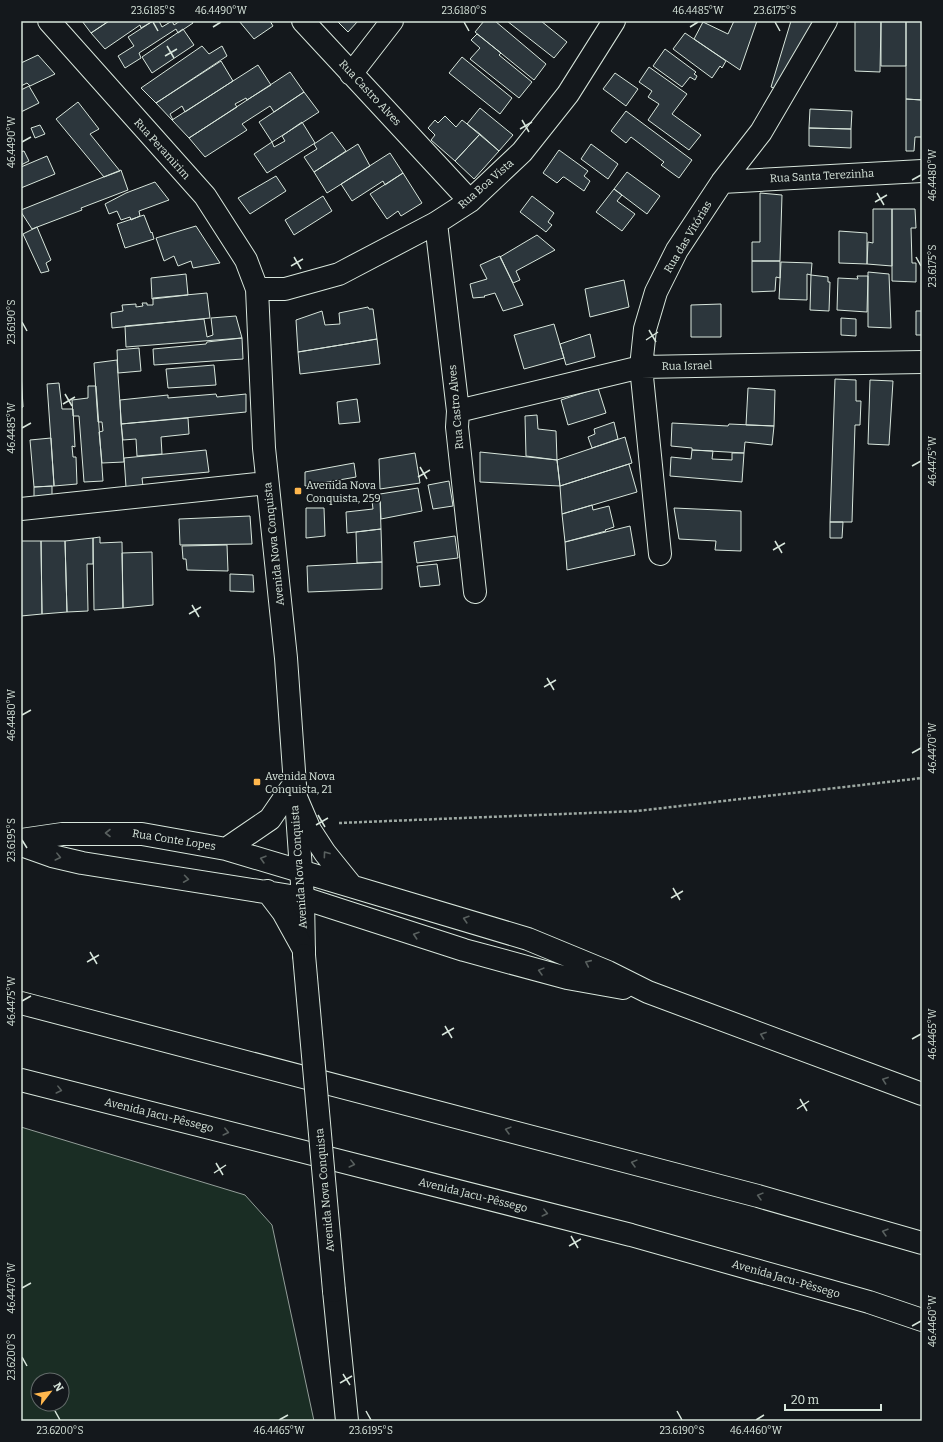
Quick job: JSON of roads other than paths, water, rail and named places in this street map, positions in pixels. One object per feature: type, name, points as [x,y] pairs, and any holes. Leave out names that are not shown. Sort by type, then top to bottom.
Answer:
[{"type":"main road","name":"Rua Peramirim","points":[[49,21],[205,196],[246,260],[257,289]]},
{"type":"main road","name":"Rua Castro Alves","points":[[303,21],[470,201]]},
{"type":"main road","points":[[351,74],[392,21]]},
{"type":"main road","name":"Rua Boa Vista","points":[[257,289],[285,289],[339,274],[436,223],[470,201],[522,152],[568,94],[614,21]]},
{"type":"main road","name":"Rua das Vitórias","points":[[660,554],[641,367],[644,329],[656,292],[677,250],[722,182],[761,132],[826,21]]},
{"type":"main road","name":"Rua Santa Terezinha","points":[[722,182],[922,171]]},
{"type":"main road","name":"Rua Castro Alves","points":[[436,223],[458,412],[457,427],[475,592]]},
{"type":"main road","name":"Avenida Nova Conquista","points":[[257,289],[264,448],[286,658],[294,789],[303,898],[304,952],[347,1421]]},
{"type":"main road","name":"Rua Israel","points":[[458,412],[641,367],[922,362]]},
{"type":"main road","points":[[21,510],[267,483]]},
{"type":"main road","points":[[294,789],[307,824],[325,853],[350,884]]},
{"type":"main road","points":[[226,848],[270,819],[294,789]]},
{"type":"main road","name":"Rua Conte Lopes","points":[[21,840],[62,834],[134,833],[226,848],[350,884],[528,939],[595,967],[648,992]]},
{"type":"main road","points":[[21,845],[52,856],[82,863],[267,891],[303,898],[464,950],[568,978],[648,992],[922,1094]]},
{"type":"main road","points":[[267,891],[283,912],[304,952]]},
{"type":"main road","points":[[21,1003],[758,1196],[922,1243]]},
{"type":"main road","name":"Avenida Jacu-Pêssego","points":[[21,1080],[631,1235],[869,1302],[922,1320]]},
{"type":"place","name":"Avenida Nova Conquista, 259","points":[[298,491]]},
{"type":"place","name":"Avenida Nova Conquista, 21","points":[[257,782]]}]
